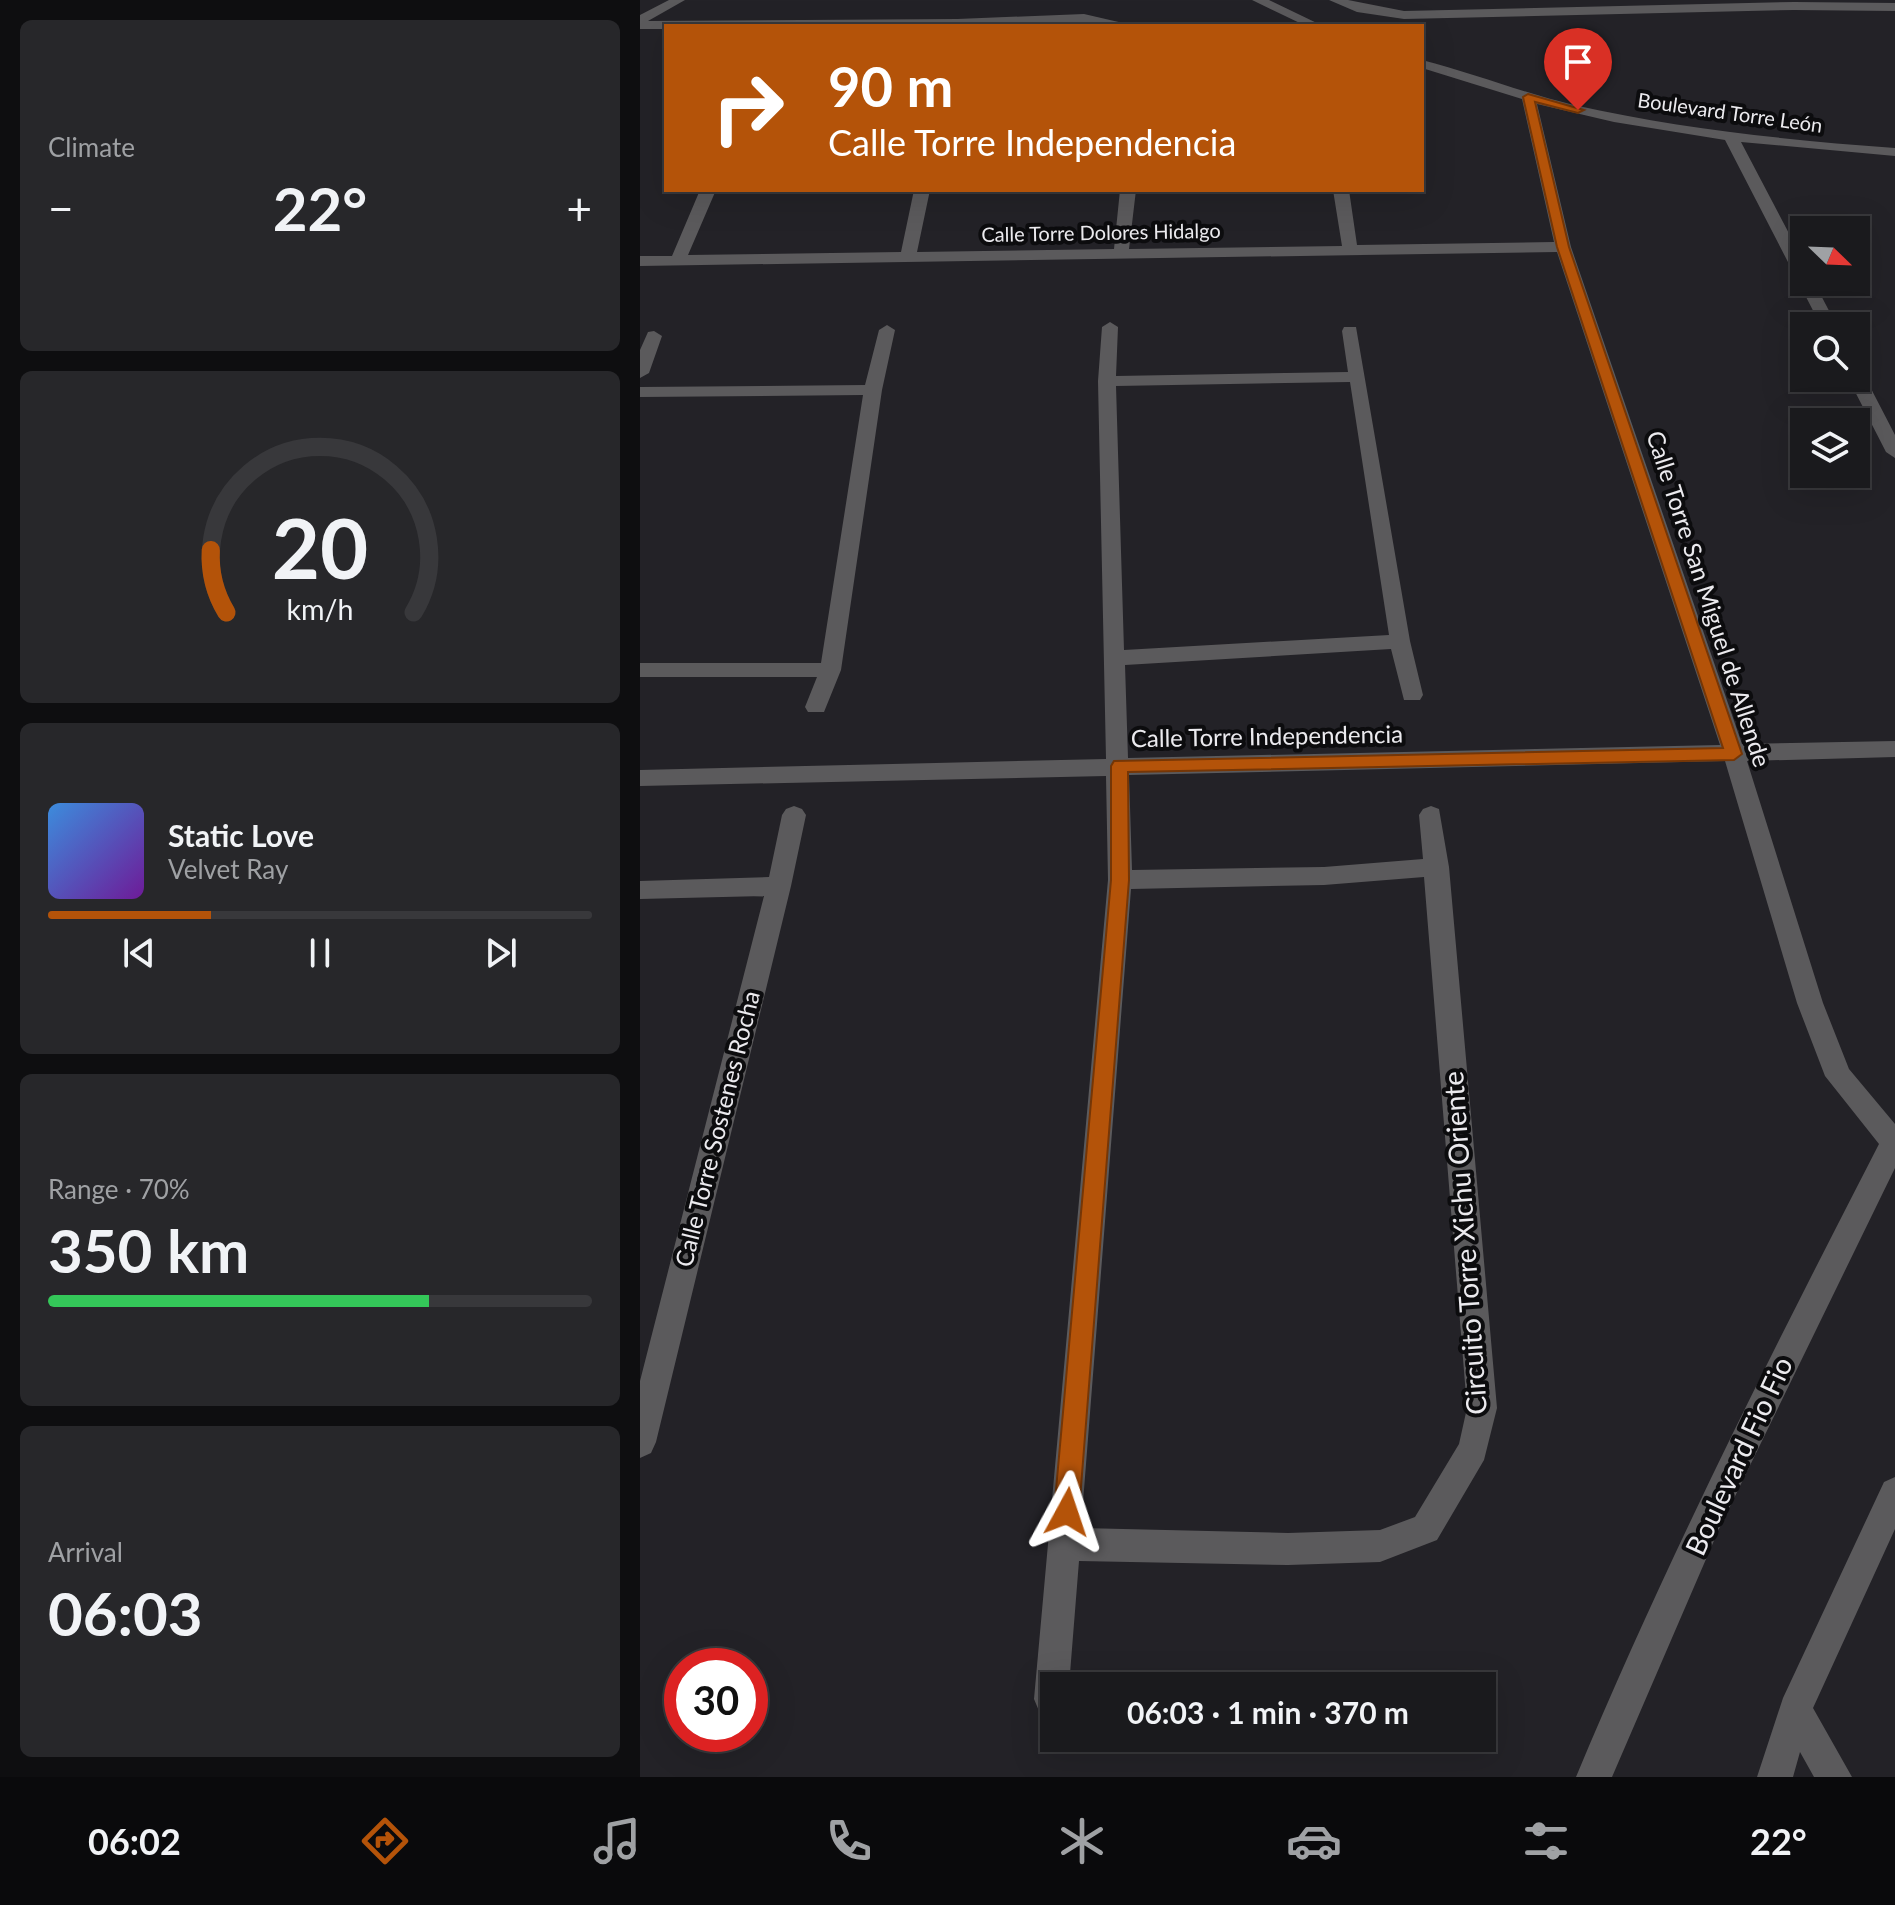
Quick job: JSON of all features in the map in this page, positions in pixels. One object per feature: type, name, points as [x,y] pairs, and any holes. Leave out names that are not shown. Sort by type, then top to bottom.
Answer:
[{"type":"street","points":[[640,22],[679,0]]},
{"type":"street","points":[[1258,0],[1312,24]]},
{"type":"street","points":[[1335,0],[1385,14],[1441,15],[1615,5],[1792,3],[1895,7]]},
{"type":"street","points":[[1438,0],[1441,15]]},
{"type":"street","points":[[1372,24],[1385,14]]},
{"type":"street","points":[[640,22],[956,24],[1084,18],[1118,24]]},
{"type":"street","name":"Boulevard Torre León","points":[[1424,65],[1578,110],[1730,136],[1816,147],[1895,152]]},
{"type":"street","name":"Calle Torre San Miguel de Allende","points":[[1528,97],[1563,247],[1734,754],[1810,1003],[1838,1076],[1894,1142]]},
{"type":"street","points":[[1730,136],[1790,251]]},
{"type":"street","points":[[678,260],[707,192]]},
{"type":"street","points":[[908,255],[922,192]]},
{"type":"street","points":[[1121,253],[1128,192]]},
{"type":"street","points":[[1341,192],[1350,248]]},
{"type":"street","name":"Calle Torre Dolores Hidalgo","points":[[640,261],[1563,247]]},
{"type":"street","points":[[1053,1672],[1120,880],[1120,766],[1107,381],[1110,327]]},
{"type":"street","points":[[816,707],[830,670],[873,390],[887,330]]},
{"type":"street","points":[[1350,331],[1400,641],[1412,695]]},
{"type":"street","points":[[640,373],[654,336]]},
{"type":"street","points":[[1107,381],[1357,377]]},
{"type":"street","points":[[640,392],[873,390]]},
{"type":"street","points":[[1864,392],[1895,452]]},
{"type":"street","points":[[1116,658],[1400,641]]},
{"type":"street","points":[[640,670],[830,670]]},
{"type":"street","name":"Calle Torre Independencia","points":[[640,778],[1895,749]]},
{"type":"street","name":"Calle Torre Sostenes Rocha","points":[[640,1442],[794,815]]},
{"type":"street","name":"Circuito Torre Xichu Oriente","points":[[1064,1544],[1288,1549],[1380,1546],[1426,1529],[1450,1493],[1473,1449],[1482,1408],[1431,815]]},
{"type":"street","points":[[1120,880],[1324,876],[1437,867]]},
{"type":"street","points":[[640,890],[779,886]]},
{"type":"street","name":"Boulevard Fio Fio","points":[[1594,1777],[1766,1394],[1894,1142]]},
{"type":"street","points":[[1775,1777],[1795,1710],[1895,1493]]},
{"type":"street","points":[[1795,1710],[1834,1777]]},
{"type":"route","points":[[1067,1512],[1120,880],[1120,766],[1734,754],[1563,247],[1528,97],[1578,110]]}]
